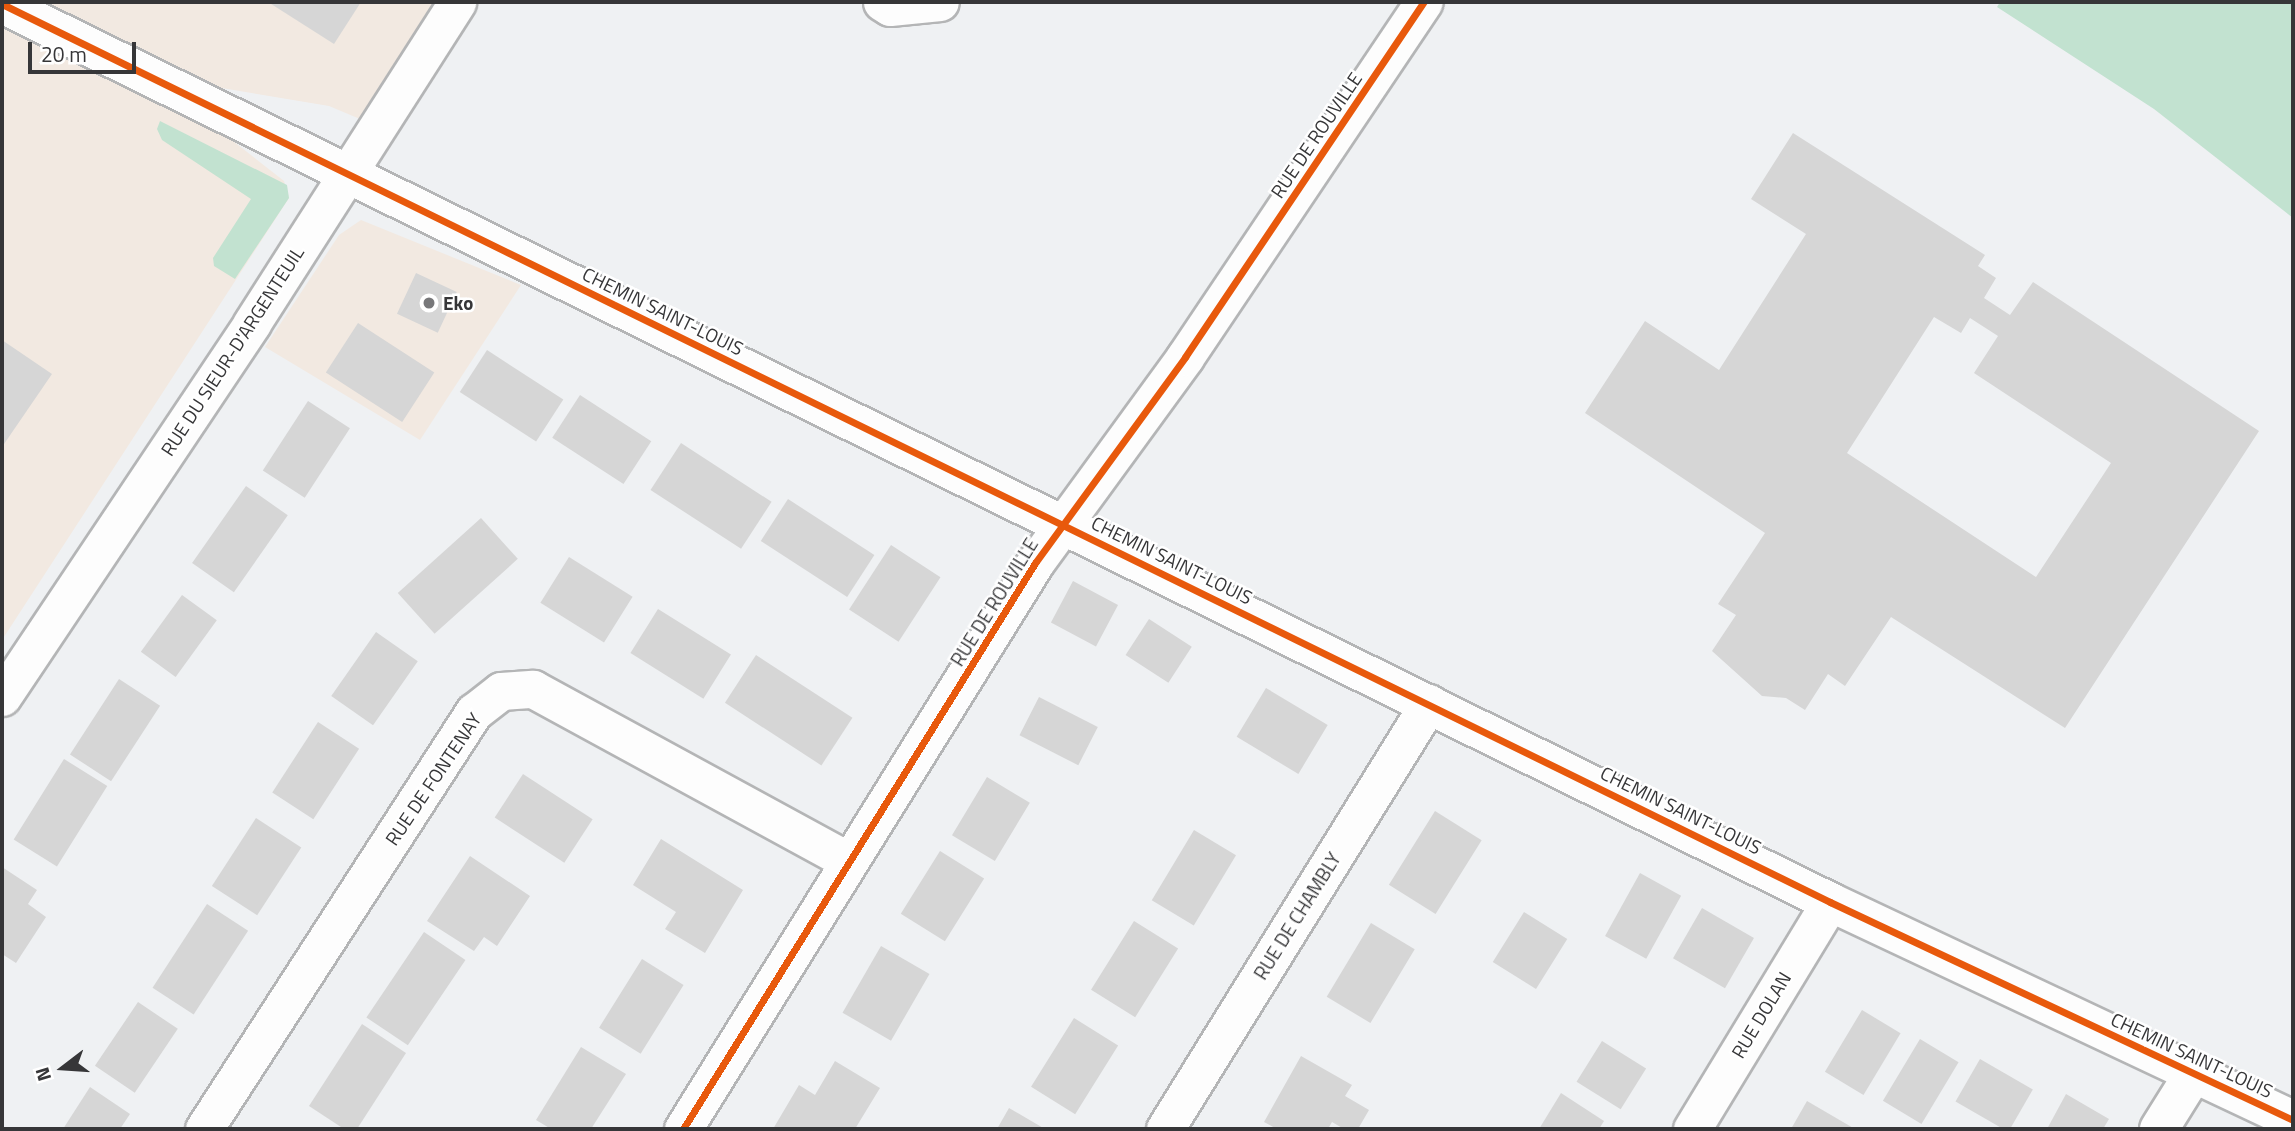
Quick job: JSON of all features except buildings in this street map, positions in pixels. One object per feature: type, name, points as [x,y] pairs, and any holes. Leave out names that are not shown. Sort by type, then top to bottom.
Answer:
[{"type":"street","name":"RUE DU SIEUR-D'ARGENTEUIL","points":[[2,697],[457,2]]},
{"type":"street","points":[[882,2],[890,7],[940,2]]},
{"type":"street","name":"RUE DE ROUVILLE","points":[[683,1129],[848,861],[1062,523],[1095,487],[1424,2]]},
{"type":"street","name":"CHEMIN SAINT-LOUIS","points":[[2,4],[1830,902],[2293,1120]]},
{"type":"street","name":"RUE DE FONTENAY","points":[[204,1129],[474,712],[501,691],[533,689],[848,861]]},
{"type":"street","name":"RUE DE CHAMBLY","points":[[1165,1129],[1429,703]]},
{"type":"street","name":"RUE DOLAN","points":[[1692,1129],[1830,902]]},
{"type":"street","points":[[2159,1129],[2194,1073]]},
{"type":"shaded area","points":[[2,2],[457,2],[379,127],[329,106],[150,76],[284,181],[289,198],[2,640]]},
{"type":"shaded area","points":[[361,220],[521,285],[420,440],[265,347],[339,235]]},
{"type":"green space","points":[[2000,2],[2293,2],[2293,218],[2154,109],[1997,7]]},
{"type":"green space","points":[[160,121],[287,185],[289,198],[235,279],[214,266],[213,258],[251,199],[162,140],[157,129]]},
{"type":"cycle path","points":[[683,1129],[1035,563],[1185,357],[1424,2]]},
{"type":"cycle path","points":[[2,4],[1830,902],[2293,1120]]},
{"type":"place","name":"Eko","points":[[429,303]]}]
